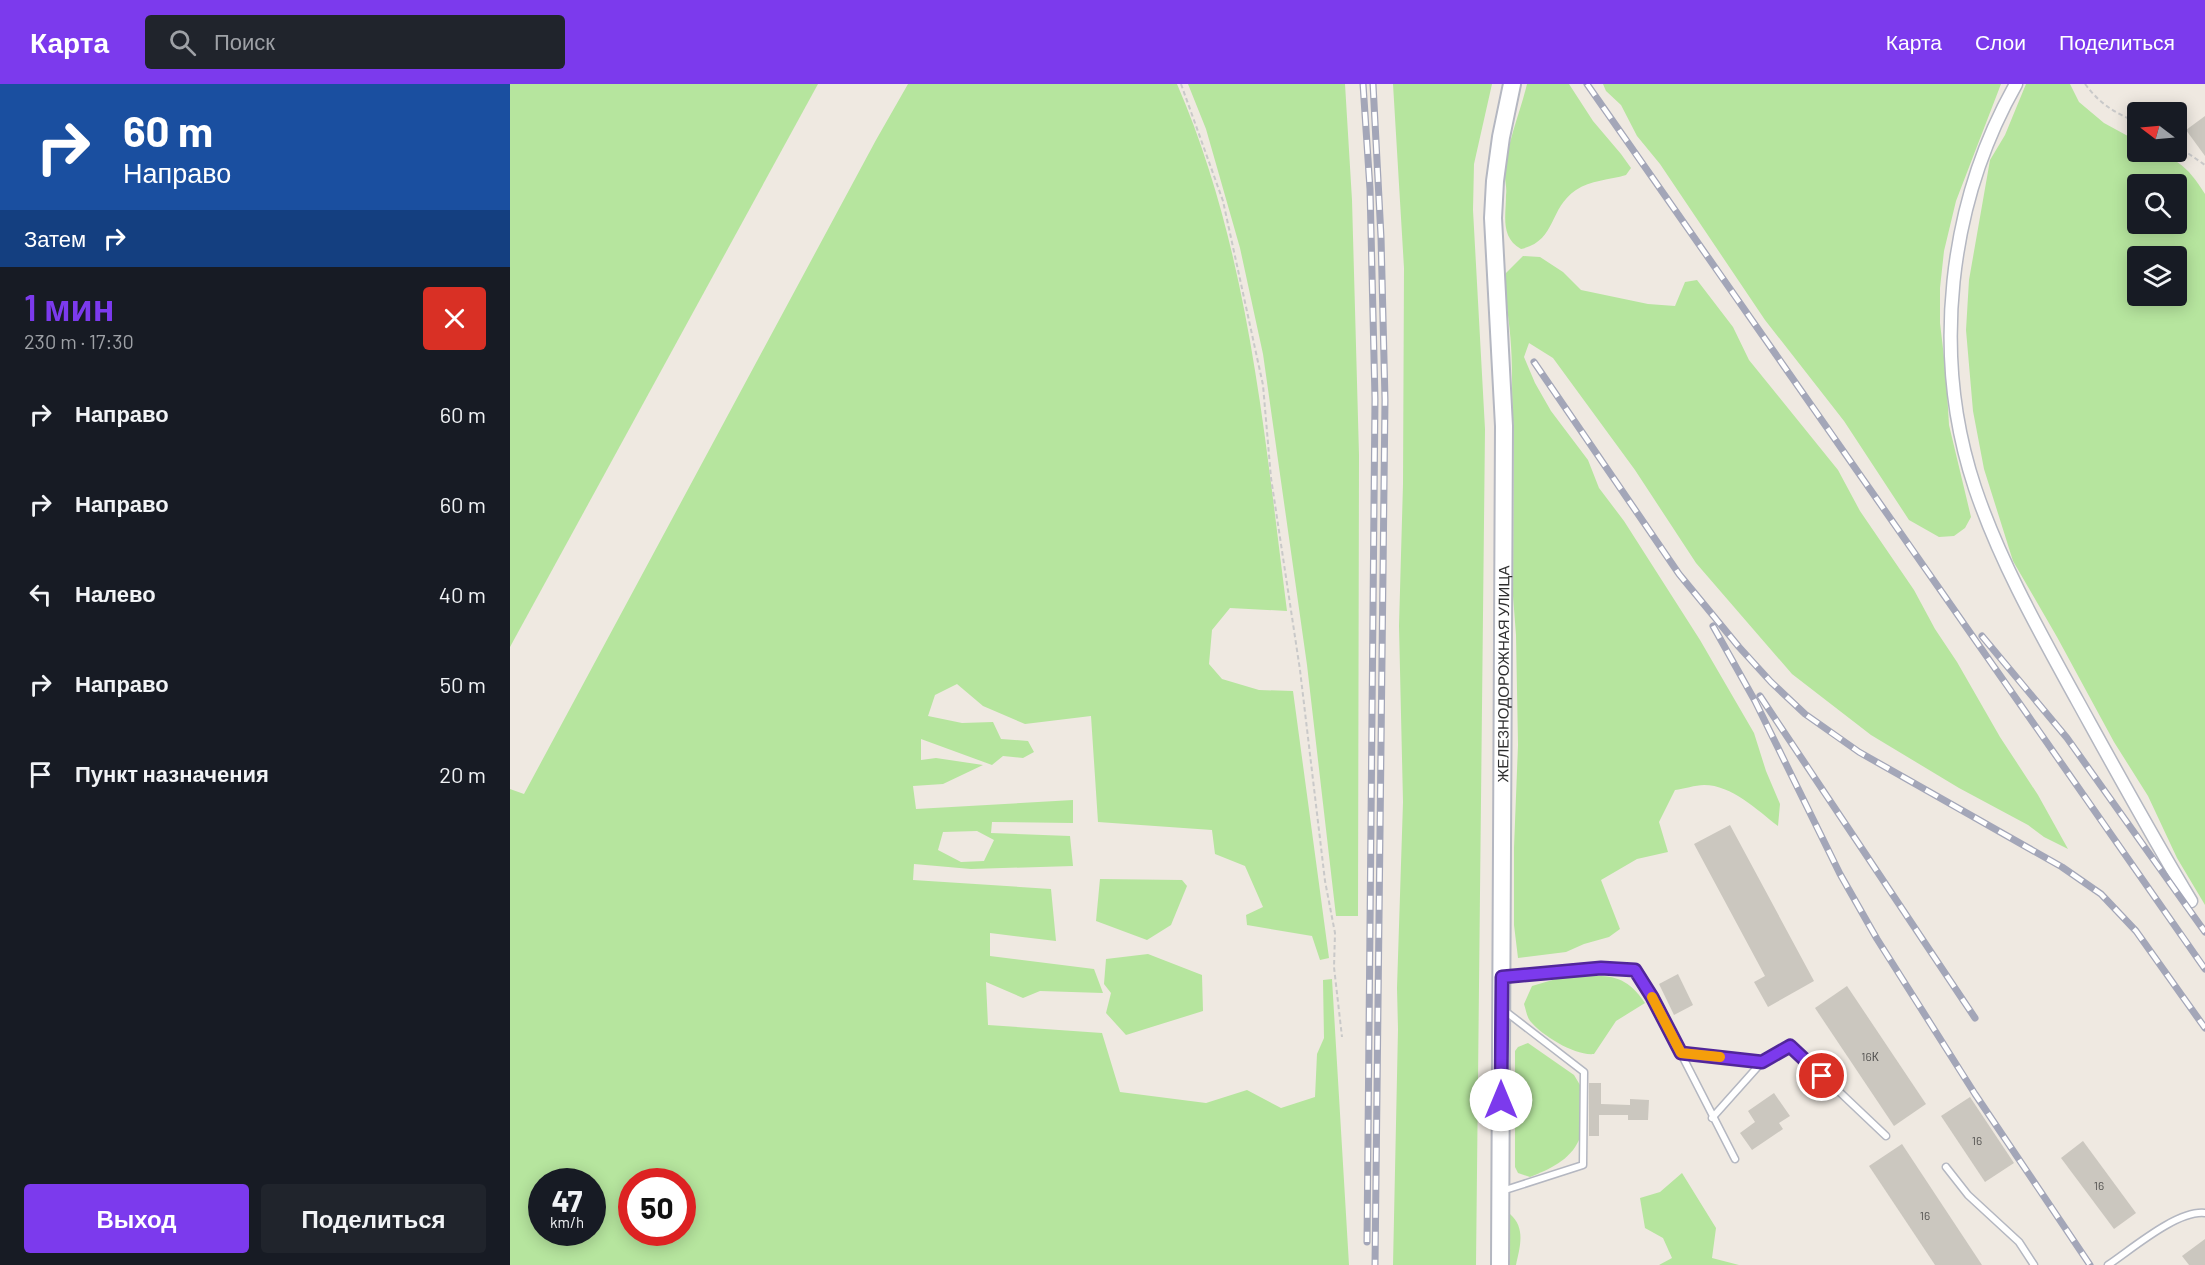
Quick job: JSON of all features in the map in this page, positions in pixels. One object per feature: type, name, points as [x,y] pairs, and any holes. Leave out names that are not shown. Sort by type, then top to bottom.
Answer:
[{"type":"main road","name":"ЖЕЛЕЗНОДОРОЖНАЯ УЛИЦА","points":[[1500,1265],[1504,426],[1493,218],[1501,137],[1512,84]]},
{"type":"street","points":[[2016,84],[1978,170],[1959,248],[1953,285],[1950,350],[1957,419],[1975,488],[2004,562],[2063,676],[2191,901]]},
{"type":"lane","points":[[1502,977],[1601,968],[1635,970],[1652,997],[1734,1159]]},
{"type":"lane","points":[[1501,1191],[1582,1165],[1584,1072],[1502,1009]]},
{"type":"lane","points":[[1712,1118],[1762,1062],[1790,1046],[1886,1136]]},
{"type":"lane","points":[[1681,1053],[1762,1062]]},
{"type":"lane","points":[[1946,1167],[1968,1195],[2019,1242],[2034,1265]]},
{"type":"lane","points":[[2108,1265],[2175,1220],[2187,1214],[2205,1213]]},
{"type":"path","points":[[1181,84],[1223,201],[1263,384],[1271,478],[1300,670],[1325,881],[1335,933],[1334,967],[1342,1036]]},
{"type":"path","points":[[2085,84],[2109,109],[2127,118]]},
{"type":"path","points":[[2187,153],[2205,165]]},
{"type":"green space","points":[[510,84],[818,84],[510,647]]},
{"type":"green space","points":[[908,84],[1177,84],[1201,147],[1221,211],[1237,277],[1261,410],[1287,611],[1230,608],[1212,630],[1209,664],[1222,679],[1259,690],[1293,691],[1329,958],[1320,960],[1312,936],[1247,925],[1246,915],[1263,907],[1245,866],[1215,854],[1212,830],[1098,822],[1091,716],[1025,724],[983,706],[957,684],[935,695],[928,716],[962,723],[993,722],[1001,739],[1028,741],[1034,752],[1023,758],[1003,756],[992,765],[921,739],[921,760],[936,758],[983,765],[943,784],[913,786],[916,809],[1073,800],[1073,823],[992,822],[991,833],[1070,836],[1073,866],[971,869],[914,864],[913,880],[1051,889],[1056,941],[990,933],[990,956],[1094,969],[1103,993],[1040,991],[1023,998],[986,982],[988,1025],[1102,1033],[1120,1092],[1206,1103],[1247,1090],[1281,1108],[1315,1097],[1317,1054],[1324,1038],[1323,980],[1332,979],[1349,1265],[510,1265],[510,789],[524,794]],"holes":[[[977,831],[994,840],[984,861],[961,862],[938,850],[943,832]]]},
{"type":"green space","points":[[1188,84],[1345,84],[1352,200],[1359,455],[1358,916],[1336,916],[1307,665],[1263,354],[1240,248],[1206,129]]},
{"type":"green space","points":[[1393,84],[1492,84],[1474,164],[1473,210],[1485,429],[1476,1265],[1393,1265],[1397,988],[1403,802],[1399,626],[1403,484],[1404,268]]},
{"type":"green space","points":[[1527,84],[1569,84],[1593,121],[1631,168],[1626,175],[1594,182],[1576,190],[1561,206],[1541,239],[1521,249],[1514,244],[1507,232],[1505,176],[1511,141]]},
{"type":"green space","points":[[1603,84],[2001,84],[1956,201],[1944,251],[1940,288],[1940,323],[1949,425],[1971,517],[1965,528],[1954,536],[1939,537],[1909,520],[1844,421],[1765,320],[1660,164],[1637,136],[1621,105],[1606,91]]},
{"type":"green space","points":[[2026,84],[2070,84],[2079,102],[2104,123],[2127,136],[2127,162],[2178,162],[2205,194],[2205,905],[2177,858],[2148,796],[2114,742],[2013,561],[1984,469],[1973,411],[1966,330],[1969,280],[1990,160],[2005,135]]},
{"type":"green space","points":[[1523,256],[1540,257],[1563,272],[1581,290],[1648,304],[1675,306],[1685,282],[1697,280],[1733,327],[1749,360],[1838,470],[1860,511],[1914,590],[1935,629],[2038,795],[2068,849],[1871,735],[1792,674],[1696,563],[1635,470],[1553,358],[1529,343],[1524,357],[1535,383],[1551,411],[1588,460],[1599,488],[1624,521],[1700,640],[1754,733],[1780,804],[1778,826],[1744,800],[1724,789],[1704,785],[1675,790],[1659,822],[1668,852],[1637,859],[1601,880],[1620,929],[1609,937],[1566,952],[1518,958],[1514,925],[1518,745],[1513,596],[1514,430],[1506,273]]},
{"type":"green space","points":[[1100,879],[1182,880],[1187,886],[1171,925],[1147,940],[1096,921]]},
{"type":"green space","points":[[1148,954],[1202,975],[1203,1011],[1126,1035],[1106,1013],[1111,993],[1104,984],[1106,959]]},
{"type":"green space","points":[[1579,976],[1617,979],[1631,987],[1645,1003],[1616,1021],[1594,1054],[1578,1052],[1543,1033],[1530,1020],[1524,1004],[1532,986],[1556,979]]},
{"type":"green space","points":[[1528,1043],[1574,1075],[1580,1085],[1579,1140],[1565,1158],[1530,1177],[1518,1173],[1515,1167],[1515,1051],[1518,1047]]},
{"type":"green space","points":[[1682,1173],[1716,1228],[1712,1258],[1739,1265],[1659,1265],[1672,1258],[1663,1238],[1645,1228],[1640,1198],[1660,1192]]},
{"type":"green space","points":[[1510,1214],[1515,1219],[1520,1232],[1516,1265],[1506,1265],[1506,1218]]},
{"type":"building","points":[[2205,116],[2205,156],[2187,131]]},
{"type":"building","points":[[1730,825],[1814,981],[1768,1007],[1754,982],[1765,976],[1694,844]]},
{"type":"building","points":[[1678,974],[1693,1005],[1674,1015],[1659,984]]},
{"type":"building","points":[[1847,986],[1926,1104],[1894,1126],[1815,1008]]},
{"type":"building","points":[[1589,1083],[1601,1083],[1601,1104],[1630,1105],[1630,1099],[1649,1100],[1648,1120],[1628,1120],[1628,1115],[1599,1115],[1599,1136],[1589,1136]]},
{"type":"building","points":[[1774,1093],[1790,1116],[1779,1123],[1783,1129],[1752,1150],[1740,1133],[1755,1122],[1748,1111]]},
{"type":"building","points":[[1970,1097],[2014,1163],[1985,1182],[1941,1116]]},
{"type":"building","points":[[2083,1141],[2136,1213],[2114,1229],[2061,1158]]},
{"type":"building","points":[[1902,1144],[1982,1265],[1935,1265],[1869,1166]]},
{"type":"building","points":[[2205,1239],[2205,1265],[2189,1265],[2182,1256]]},
{"type":"railway","points":[[1363,84],[1370,189],[1375,399],[1367,1242]]},
{"type":"railway","points":[[1373,84],[1381,237],[1385,400],[1375,1265]]},
{"type":"railway","points":[[1587,84],[2205,969]]},
{"type":"railway","points":[[1534,362],[1679,574],[1771,682],[1805,714],[1859,752],[2062,867],[2101,894],[2136,931],[2205,1028]]},
{"type":"railway","points":[[1713,626],[1755,701],[1840,874],[1877,939],[1975,1094],[2090,1265]]},
{"type":"railway","points":[[1982,636],[2067,738],[2205,932]]},
{"type":"railway","points":[[1760,696],[1975,1018]]},
{"type":"slow traffic","points":[[1652,997],[1681,1053],[1720,1057]]},
{"type":"route","points":[[1501,1100],[1502,977],[1601,968],[1635,970],[1681,1053],[1762,1062],[1790,1046],[1822,1076]]}]
